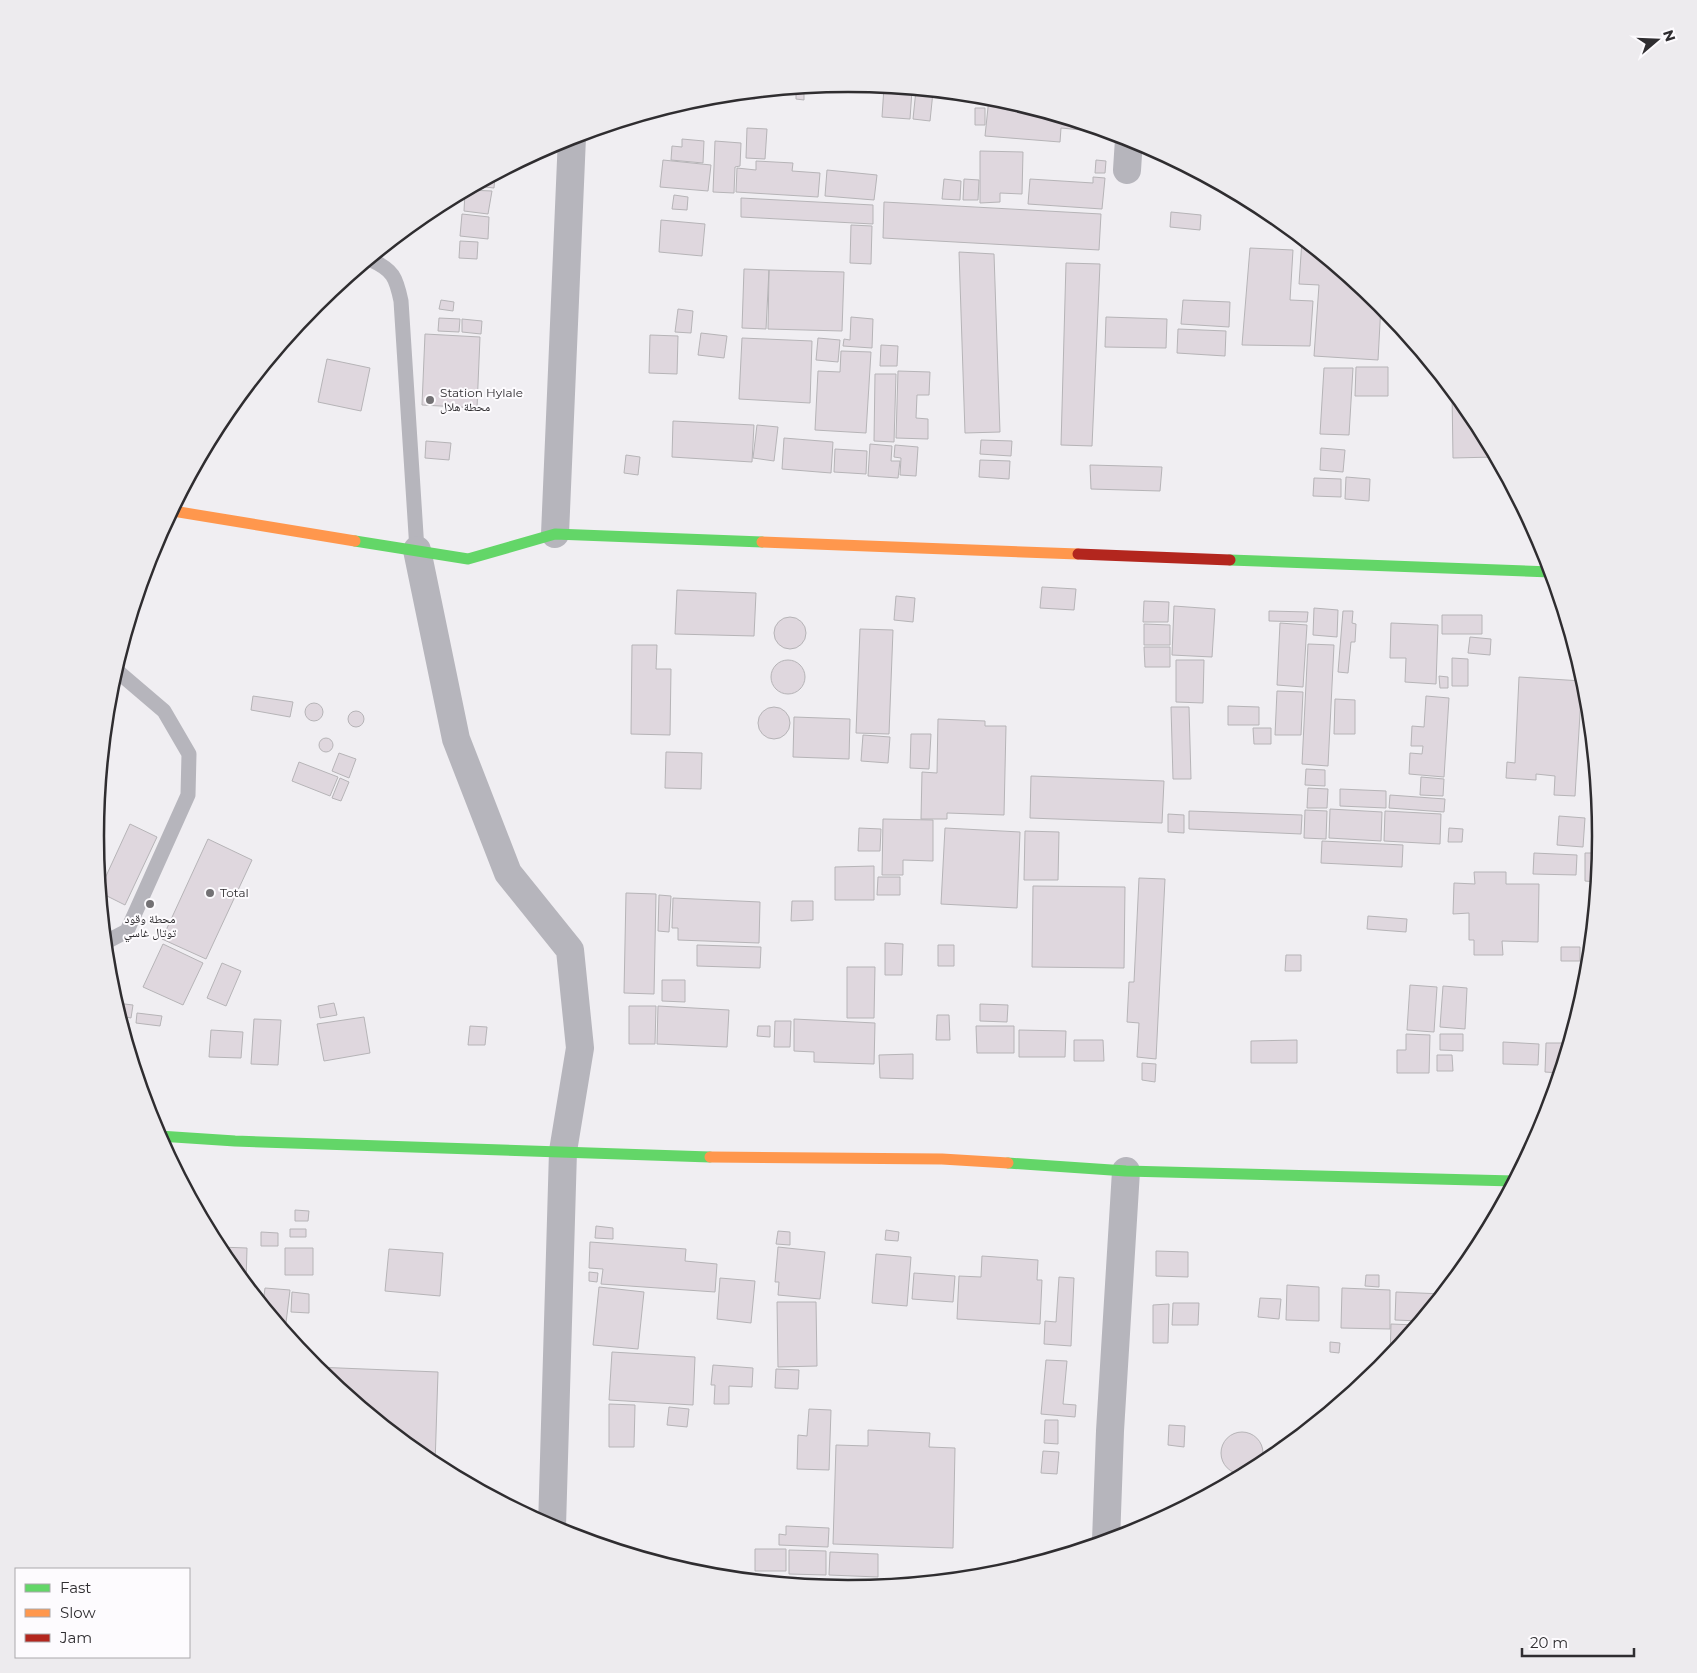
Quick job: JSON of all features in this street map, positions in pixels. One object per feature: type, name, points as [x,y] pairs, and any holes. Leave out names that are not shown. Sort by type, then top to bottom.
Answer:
[{"type":"street","points":[[555,534],[572,146]]},
{"type":"street","points":[[1127,170],[1128,147]]},
{"type":"street","points":[[179,512],[468,559],[555,534],[1543,572]]},
{"type":"street","points":[[416,550],[456,740],[508,872],[570,950],[580,1048],[564,1151],[552,1519]]},
{"type":"street","points":[[168,1137],[245,1141],[736,1158],[942,1159],[1126,1171],[1508,1182]]},
{"type":"street","points":[[1106,1534],[1110,1431],[1126,1171]]},
{"type":"lane","points":[[376,262],[384,266],[397,281],[401,301],[416,550]]},
{"type":"lane","points":[[112,939],[127,931],[188,795],[189,754],[164,711],[123,676]]},
{"type":"building","points":[[884,93],[912,95],[910,119],[882,117]]},
{"type":"building","points":[[796,94],[804,94],[804,100],[796,99]]},
{"type":"building","points":[[915,96],[932,98],[930,121],[913,119]]},
{"type":"building","points":[[988,106],[1041,118],[1081,130],[1061,128],[1060,142],[985,136]]},
{"type":"building","points":[[975,108],[985,108],[985,125],[975,125]]},
{"type":"building","points":[[747,128],[767,129],[765,159],[746,158]]},
{"type":"building","points":[[682,139],[704,141],[703,163],[671,160],[672,146],[682,147]]},
{"type":"building","points":[[715,141],[741,143],[740,166],[735,167],[734,193],[713,192]]},
{"type":"building","points":[[980,151],[1023,152],[1022,194],[1000,193],[1000,202],[980,203]]},
{"type":"building","points":[[663,160],[711,165],[708,191],[660,187]]},
{"type":"building","points":[[1096,160],[1106,161],[1105,173],[1095,173]]},
{"type":"building","points":[[756,161],[793,163],[792,171],[820,173],[818,197],[736,192],[737,168],[756,170]]},
{"type":"building","points":[[827,170],[877,175],[874,200],[825,196]]},
{"type":"building","points":[[1093,177],[1105,178],[1102,209],[1028,204],[1030,179],[1093,183]]},
{"type":"building","points":[[944,179],[961,181],[960,200],[942,199]]},
{"type":"building","points":[[964,179],[979,180],[978,200],[963,200]]},
{"type":"building","points":[[494,182],[494,188],[486,187]]},
{"type":"building","points":[[480,190],[492,191],[488,214],[464,211],[465,200]]},
{"type":"building","points":[[674,195],[688,197],[687,210],[672,209]]},
{"type":"building","points":[[741,198],[873,205],[873,224],[741,217]]},
{"type":"building","points":[[884,202],[1101,214],[1099,250],[883,238]]},
{"type":"building","points":[[1171,212],[1201,215],[1200,230],[1170,227]]},
{"type":"building","points":[[462,214],[489,217],[488,239],[460,236]]},
{"type":"building","points":[[661,220],[705,224],[702,256],[659,252]]},
{"type":"building","points":[[851,225],[872,226],[871,264],[850,263]]},
{"type":"building","points":[[460,241],[478,242],[477,259],[459,258]]},
{"type":"building","points":[[1302,246],[1339,277],[1380,316],[1378,360],[1314,356],[1319,285],[1299,284]]},
{"type":"building","points":[[1250,248],[1293,250],[1290,300],[1313,301],[1310,346],[1242,345]]},
{"type":"building","points":[[959,252],[994,254],[1000,432],[965,433]]},
{"type":"building","points":[[1066,263],[1100,264],[1092,446],[1061,445]]},
{"type":"building","points":[[744,269],[769,270],[766,329],[742,328]]},
{"type":"building","points":[[769,270],[844,272],[842,331],[768,329]]},
{"type":"building","points":[[441,300],[454,302],[453,311],[439,309]]},
{"type":"building","points":[[1183,300],[1230,302],[1229,327],[1181,324]]},
{"type":"building","points":[[678,309],[693,311],[691,333],[675,332]]},
{"type":"building","points":[[851,317],[873,319],[872,348],[843,346],[844,339],[850,340]]},
{"type":"building","points":[[1106,317],[1167,319],[1166,348],[1105,347]]},
{"type":"building","points":[[439,318],[460,319],[459,332],[438,331]]},
{"type":"building","points":[[462,319],[482,321],[481,334],[462,332]]},
{"type":"building","points":[[1178,329],[1226,331],[1225,356],[1177,353]]},
{"type":"building","points":[[701,333],[727,336],[724,358],[698,355]]},
{"type":"building","points":[[425,334],[480,337],[477,408],[422,405]]},
{"type":"building","points":[[650,335],[678,336],[677,374],[649,373]]},
{"type":"building","points":[[742,338],[812,341],[810,403],[739,399]]},
{"type":"building","points":[[818,338],[840,340],[838,362],[816,360]]},
{"type":"building","points":[[881,345],[898,346],[897,366],[880,366]]},
{"type":"building","points":[[841,351],[871,352],[866,433],[815,430],[818,371],[840,372]]},
{"type":"building","points":[[327,359],[370,368],[361,411],[318,402]]},
{"type":"building","points":[[1356,367],[1388,367],[1388,396],[1355,396]]},
{"type":"building","points":[[1324,368],[1353,368],[1349,435],[1320,434]]},
{"type":"building","points":[[898,371],[930,372],[929,395],[917,395],[916,418],[928,419],[928,439],[896,438]]},
{"type":"building","points":[[875,374],[896,374],[894,442],[874,441]]},
{"type":"building","points":[[1452,402],[1488,457],[1453,458]]},
{"type":"building","points":[[673,421],[754,425],[752,462],[672,457]]},
{"type":"building","points":[[757,425],[778,427],[774,461],[753,458]]},
{"type":"building","points":[[784,438],[833,442],[831,473],[782,469]]},
{"type":"building","points":[[981,440],[1012,441],[1011,456],[980,454]]},
{"type":"building","points":[[426,441],[451,443],[449,460],[425,458]]},
{"type":"building","points":[[870,444],[892,446],[891,461],[900,461],[898,478],[868,476]]},
{"type":"building","points":[[895,445],[918,447],[916,476],[900,475],[901,458],[894,457]]},
{"type":"building","points":[[1321,448],[1345,450],[1343,472],[1320,470]]},
{"type":"building","points":[[835,449],[867,451],[866,474],[834,472]]},
{"type":"building","points":[[626,455],[640,457],[638,475],[624,473]]},
{"type":"building","points":[[980,460],[1010,461],[1009,479],[979,477]]},
{"type":"building","points":[[1090,465],[1162,467],[1160,491],[1091,489]]},
{"type":"building","points":[[1346,477],[1370,479],[1369,501],[1345,499]]},
{"type":"building","points":[[1314,478],[1341,479],[1341,497],[1313,496]]},
{"type":"building","points":[[1042,587],[1076,589],[1074,610],[1040,608]]},
{"type":"building","points":[[677,590],[756,593],[754,636],[675,634]]},
{"type":"building","points":[[896,596],[915,598],[913,622],[894,620]]},
{"type":"building","points":[[1144,601],[1169,602],[1168,622],[1143,622]]},
{"type":"building","points":[[1174,606],[1215,609],[1212,657],[1172,655]]},
{"type":"building","points":[[1314,608],[1338,610],[1337,637],[1313,635]]},
{"type":"building","points":[[1269,611],[1308,612],[1307,622],[1269,621]]},
{"type":"building","points":[[1343,611],[1353,611],[1352,623],[1356,624],[1355,642],[1351,642],[1348,673],[1338,672]]},
{"type":"building","points":[[1442,615],[1482,615],[1482,634],[1442,634]]},
{"type":"building","points":[[790,617],[796,618],[801,622],[805,627],[805,639],[801,644],[796,648],[790,649],[784,648],[779,644],[775,639],[774,633],[775,627],[779,622],[784,618]]},
{"type":"building","points":[[1280,623],[1307,625],[1303,687],[1277,685]]},
{"type":"building","points":[[1391,623],[1438,625],[1436,684],[1405,682],[1406,658],[1390,658]]},
{"type":"building","points":[[1144,624],[1170,625],[1170,645],[1144,645]]},
{"type":"building","points":[[860,629],[893,630],[889,734],[856,733]]},
{"type":"building","points":[[1470,637],[1491,639],[1490,655],[1468,653]]},
{"type":"building","points":[[1308,644],[1334,645],[1328,766],[1302,764]]},
{"type":"building","points":[[632,645],[657,645],[656,669],[671,669],[670,735],[631,734]]},
{"type":"building","points":[[1144,647],[1170,647],[1170,667],[1145,667]]},
{"type":"building","points":[[1452,658],[1468,659],[1468,686],[1452,686]]},
{"type":"building","points":[[788,660],[795,661],[800,665],[804,670],[804,684],[800,689],[795,693],[788,694],[781,693],[776,689],[772,684],[771,677],[772,670],[776,665],[781,661]]},
{"type":"building","points":[[1176,660],[1204,660],[1203,703],[1176,702]]},
{"type":"building","points":[[1439,676],[1448,677],[1448,688],[1440,688]]},
{"type":"building","points":[[1519,677],[1576,681],[1580,706],[1575,796],[1554,795],[1555,776],[1536,774],[1536,780],[1506,778],[1507,762],[1515,763]]},
{"type":"building","points":[[1277,691],[1303,692],[1301,735],[1275,735]]},
{"type":"building","points":[[253,696],[293,702],[290,717],[251,710]]},
{"type":"building","points":[[1426,696],[1449,698],[1444,777],[1409,774],[1410,753],[1422,754],[1423,746],[1411,746],[1412,726],[1424,727]]},
{"type":"building","points":[[1335,699],[1355,700],[1355,734],[1334,734]]},
{"type":"building","points":[[314,703],[320,706],[323,712],[320,718],[314,721],[308,718],[305,712],[308,706]]},
{"type":"building","points":[[1228,706],[1259,707],[1259,725],[1228,725]]},
{"type":"building","points":[[774,707],[780,708],[785,712],[789,717],[789,729],[785,734],[780,738],[774,739],[768,738],[763,734],[759,729],[758,723],[759,717],[763,712],[768,708]]},
{"type":"building","points":[[1171,707],[1189,707],[1191,779],[1173,779]]},
{"type":"building","points":[[356,711],[364,719],[356,727],[348,719]]},
{"type":"building","points":[[794,717],[850,719],[849,759],[793,757]]},
{"type":"building","points":[[938,719],[985,721],[985,726],[1006,726],[1004,815],[947,813],[947,819],[921,819],[922,772],[937,773]]},
{"type":"building","points":[[1253,728],[1271,728],[1271,744],[1254,744]]},
{"type":"building","points":[[911,734],[931,734],[929,769],[910,768]]},
{"type":"building","points":[[863,735],[890,737],[888,763],[861,761]]},
{"type":"building","points":[[326,738],[331,740],[333,745],[331,750],[326,752],[321,750],[319,745],[321,740]]},
{"type":"building","points":[[666,752],[702,753],[701,789],[665,788]]},
{"type":"building","points":[[339,753],[356,759],[349,778],[332,771]]},
{"type":"building","points":[[299,762],[338,777],[330,796],[292,781]]},
{"type":"building","points":[[1306,769],[1325,770],[1325,786],[1305,785]]},
{"type":"building","points":[[1031,776],[1164,781],[1162,823],[1030,818]]},
{"type":"building","points":[[1421,777],[1444,779],[1443,796],[1420,795]]},
{"type":"building","points":[[340,778],[349,782],[341,801],[332,798]]},
{"type":"building","points":[[1308,788],[1328,789],[1327,808],[1307,808]]},
{"type":"building","points":[[1340,789],[1386,791],[1386,808],[1340,806]]},
{"type":"building","points":[[1390,795],[1445,799],[1444,812],[1389,808]]},
{"type":"building","points":[[1330,809],[1382,812],[1381,841],[1329,838]]},
{"type":"building","points":[[1305,810],[1327,811],[1326,839],[1304,838]]},
{"type":"building","points":[[1189,811],[1302,815],[1301,834],[1189,829]]},
{"type":"building","points":[[1385,811],[1441,814],[1440,844],[1384,841]]},
{"type":"building","points":[[1168,814],[1184,815],[1184,833],[1168,832]]},
{"type":"building","points":[[1559,816],[1585,818],[1583,847],[1557,845]]},
{"type":"building","points":[[883,819],[933,820],[933,861],[903,860],[903,875],[882,875]]},
{"type":"building","points":[[130,824],[157,837],[125,905],[107,896],[106,877]]},
{"type":"building","points":[[859,828],[881,829],[880,851],[858,851]]},
{"type":"building","points":[[945,828],[1020,832],[1017,908],[941,904]]},
{"type":"building","points":[[1449,828],[1463,829],[1462,842],[1448,842]]},
{"type":"building","points":[[1025,831],[1059,832],[1058,880],[1024,880]]},
{"type":"building","points":[[208,839],[252,860],[206,959],[162,939]]},
{"type":"building","points":[[1322,841],[1403,845],[1402,867],[1321,863]]},
{"type":"building","points":[[1534,853],[1577,855],[1576,875],[1533,874]]},
{"type":"building","points":[[1585,853],[1592,853],[1591,882],[1585,881]]},
{"type":"building","points":[[874,866],[874,900],[835,900],[835,867]]},
{"type":"building","points":[[1474,872],[1506,872],[1506,884],[1539,884],[1538,942],[1502,941],[1503,955],[1474,955],[1474,940],[1469,940],[1469,913],[1453,914],[1454,883],[1475,884]]},
{"type":"building","points":[[878,877],[900,877],[900,895],[877,895]]},
{"type":"building","points":[[1139,878],[1165,879],[1156,1059],[1137,1057],[1139,1023],[1127,1022],[1129,982],[1134,982]]},
{"type":"building","points":[[1033,886],[1125,887],[1124,968],[1032,967]]},
{"type":"building","points":[[626,893],[656,894],[654,994],[624,993]]},
{"type":"building","points":[[659,895],[671,896],[669,932],[658,931]]},
{"type":"building","points":[[673,898],[760,902],[759,943],[678,940],[678,928],[672,928]]},
{"type":"building","points":[[792,901],[813,901],[813,920],[791,921]]},
{"type":"building","points":[[1368,916],[1407,919],[1406,932],[1367,929]]},
{"type":"building","points":[[885,943],[903,944],[902,975],[885,975]]},
{"type":"building","points":[[163,944],[203,963],[183,1005],[143,987]]},
{"type":"building","points":[[697,945],[761,947],[760,968],[697,966]]},
{"type":"building","points":[[938,945],[954,945],[954,966],[938,966]]},
{"type":"building","points":[[1561,947],[1580,947],[1580,961],[1561,961]]},
{"type":"building","points":[[1286,955],[1301,955],[1301,971],[1285,971]]},
{"type":"building","points":[[222,963],[241,971],[226,1006],[207,998]]},
{"type":"building","points":[[847,967],[875,967],[874,1018],[847,1018]]},
{"type":"building","points":[[662,980],[685,980],[685,1002],[662,1001]]},
{"type":"building","points":[[1410,985],[1437,987],[1434,1032],[1407,1030]]},
{"type":"building","points":[[1443,986],[1467,988],[1465,1029],[1440,1027]]},
{"type":"building","points":[[334,1003],[337,1015],[320,1018],[318,1006]]},
{"type":"building","points":[[124,1004],[133,1005],[131,1018],[127,1017]]},
{"type":"building","points":[[980,1004],[1008,1005],[1007,1022],[980,1021]]},
{"type":"building","points":[[629,1006],[656,1006],[655,1044],[629,1044]]},
{"type":"building","points":[[658,1006],[729,1010],[727,1047],[657,1044]]},
{"type":"building","points":[[137,1013],[162,1016],[160,1026],[136,1023]]},
{"type":"building","points":[[937,1015],[949,1015],[950,1040],[936,1040]]},
{"type":"building","points":[[364,1017],[370,1053],[324,1061],[317,1024]]},
{"type":"building","points":[[254,1019],[281,1020],[278,1065],[251,1064]]},
{"type":"building","points":[[794,1019],[875,1023],[874,1064],[814,1062],[814,1052],[794,1051]]},
{"type":"building","points":[[775,1021],[791,1021],[790,1047],[774,1047]]},
{"type":"building","points":[[470,1026],[487,1027],[485,1045],[468,1045]]},
{"type":"building","points":[[758,1026],[770,1026],[770,1037],[757,1036]]},
{"type":"building","points":[[976,1026],[1014,1026],[1014,1053],[977,1053]]},
{"type":"building","points":[[211,1030],[243,1032],[241,1058],[209,1057]]},
{"type":"building","points":[[1019,1030],[1066,1031],[1065,1057],[1019,1057]]},
{"type":"building","points":[[1406,1034],[1430,1035],[1429,1073],[1397,1073],[1397,1050],[1406,1050]]},
{"type":"building","points":[[1440,1034],[1463,1034],[1463,1051],[1440,1050]]},
{"type":"building","points":[[1074,1040],[1103,1040],[1104,1061],[1074,1061]]},
{"type":"building","points":[[1297,1040],[1297,1063],[1251,1063],[1251,1041]]},
{"type":"building","points":[[1503,1042],[1539,1044],[1538,1065],[1503,1064]]},
{"type":"building","points":[[1546,1043],[1563,1043],[1554,1073],[1545,1072]]},
{"type":"building","points":[[913,1054],[913,1079],[880,1078],[879,1055]]},
{"type":"building","points":[[1437,1055],[1452,1055],[1453,1071],[1437,1071]]},
{"type":"building","points":[[1142,1063],[1156,1064],[1155,1082],[1142,1080]]},
{"type":"building","points":[[295,1210],[309,1211],[308,1221],[295,1221]]},
{"type":"building","points":[[596,1226],[613,1228],[613,1239],[595,1238]]},
{"type":"building","points":[[290,1229],[306,1229],[306,1237],[290,1237]]},
{"type":"building","points":[[886,1230],[899,1232],[898,1241],[885,1240]]},
{"type":"building","points":[[778,1231],[790,1232],[790,1245],[776,1244]]},
{"type":"building","points":[[261,1232],[278,1233],[278,1246],[261,1246]]},
{"type":"building","points":[[590,1242],[686,1249],[685,1261],[717,1264],[715,1292],[601,1284],[603,1269],[589,1268]]},
{"type":"building","points":[[228,1247],[247,1248],[246,1273]]},
{"type":"building","points":[[778,1247],[825,1252],[820,1299],[778,1295],[779,1282],[775,1282]]},
{"type":"building","points":[[285,1248],[313,1248],[313,1275],[285,1275]]},
{"type":"building","points":[[389,1249],[443,1253],[440,1296],[385,1291]]},
{"type":"building","points":[[1156,1251],[1188,1252],[1188,1277],[1156,1276]]},
{"type":"building","points":[[876,1254],[911,1257],[907,1306],[872,1303]]},
{"type":"building","points":[[982,1256],[1038,1260],[1037,1280],[1042,1280],[1040,1324],[957,1319],[959,1276],[981,1277]]},
{"type":"building","points":[[589,1272],[598,1273],[597,1282],[589,1281]]},
{"type":"building","points":[[914,1273],[955,1276],[953,1302],[912,1299]]},
{"type":"building","points":[[1366,1275],[1379,1275],[1379,1287],[1365,1286]]},
{"type":"building","points":[[1059,1277],[1074,1278],[1071,1346],[1044,1344],[1045,1321],[1056,1322]]},
{"type":"building","points":[[720,1278],[755,1281],[751,1323],[717,1319]]},
{"type":"building","points":[[1287,1285],[1319,1287],[1319,1321],[1286,1320]]},
{"type":"building","points":[[599,1287],[644,1292],[638,1349],[593,1345]]},
{"type":"building","points":[[265,1288],[290,1290],[286,1323],[264,1296]]},
{"type":"building","points":[[1342,1288],[1390,1290],[1390,1329],[1341,1328]]},
{"type":"building","points":[[292,1292],[309,1294],[309,1313],[291,1312]]},
{"type":"building","points":[[1396,1292],[1435,1294],[1413,1321],[1395,1320]]},
{"type":"building","points":[[1260,1298],[1281,1299],[1279,1319],[1258,1317]]},
{"type":"building","points":[[777,1302],[816,1302],[817,1366],[778,1367]]},
{"type":"building","points":[[1173,1303],[1199,1303],[1198,1325],[1172,1325]]},
{"type":"building","points":[[1169,1304],[1168,1343],[1153,1343],[1153,1305]]},
{"type":"building","points":[[1391,1324],[1410,1325],[1408,1327],[1390,1346]]},
{"type":"building","points":[[1330,1342],[1340,1343],[1339,1353],[1330,1352]]},
{"type":"building","points":[[612,1352],[695,1357],[693,1405],[609,1400]]},
{"type":"building","points":[[1046,1360],[1067,1361],[1063,1404],[1076,1405],[1075,1417],[1041,1414]]},
{"type":"building","points":[[713,1365],[753,1368],[752,1387],[729,1386],[729,1404],[714,1404],[715,1385],[711,1385]]},
{"type":"building","points":[[327,1367],[438,1372],[435,1455],[396,1427]]},
{"type":"building","points":[[776,1369],[799,1370],[798,1389],[775,1388]]},
{"type":"building","points":[[609,1404],[635,1405],[634,1447],[609,1447]]},
{"type":"building","points":[[669,1407],[689,1409],[687,1427],[667,1425]]},
{"type":"building","points":[[809,1409],[831,1410],[829,1470],[797,1469],[798,1435],[807,1436]]},
{"type":"building","points":[[1045,1420],[1058,1420],[1058,1444],[1044,1443]]},
{"type":"building","points":[[1169,1425],[1185,1426],[1184,1447],[1168,1445]]},
{"type":"building","points":[[868,1430],[930,1433],[929,1447],[955,1448],[953,1548],[833,1544],[836,1445],[868,1446]]},
{"type":"building","points":[[1238,1432],[1246,1432],[1257,1438],[1263,1449],[1263,1454],[1234,1472],[1227,1468],[1221,1457],[1221,1449],[1227,1438]]},
{"type":"building","points":[[1043,1451],[1059,1452],[1057,1474],[1041,1473]]},
{"type":"building","points":[[786,1526],[829,1528],[828,1547],[779,1545],[779,1534],[786,1535]]},
{"type":"building","points":[[755,1549],[786,1549],[786,1571],[755,1571]]},
{"type":"building","points":[[789,1550],[826,1551],[826,1575],[789,1574]]},
{"type":"building","points":[[830,1552],[878,1554],[878,1577],[829,1575]]},
{"type":"traffic: fast","points":[[355,541],[468,559],[555,534],[762,542]]},
{"type":"traffic: fast","points":[[1230,560],[1543,572]]},
{"type":"traffic: fast","points":[[168,1137],[235,1141],[710,1157]]},
{"type":"traffic: fast","points":[[1008,1163],[1126,1171],[1508,1181]]},
{"type":"traffic: slow","points":[[179,512],[355,541]]},
{"type":"traffic: slow","points":[[762,542],[1078,554]]},
{"type":"traffic: slow","points":[[710,1157],[942,1159],[1008,1163]]},
{"type":"traffic: jam","points":[[1078,554],[1230,560]]},
{"type":"place","name":"Station Hylale محطة هلال","points":[[430,400]]},
{"type":"place","name":"Total","points":[[210,893]]},
{"type":"place","name":"محطة وقود توتال غاسي","points":[[150,904]]}]
